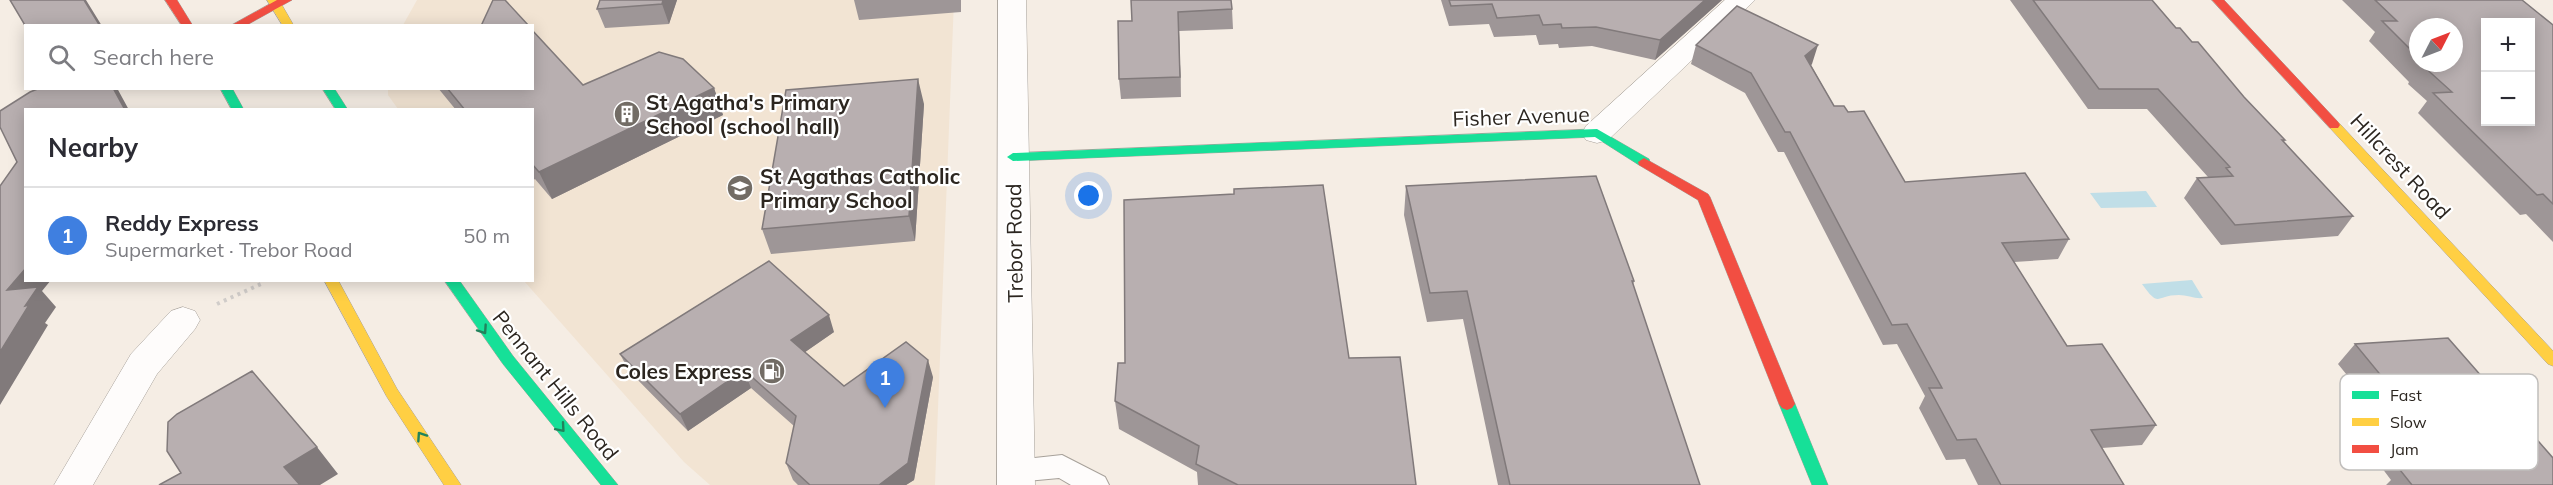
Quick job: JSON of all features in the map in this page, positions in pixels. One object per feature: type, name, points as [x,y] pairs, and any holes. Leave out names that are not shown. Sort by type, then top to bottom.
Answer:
[{"type":"main road","points":[[171,0],[187,24]]},
{"type":"main road","name":"Hillcrest Road","points":[[2218,0],[2553,360]]},
{"type":"main road","points":[[239,24],[278,2],[288,24]]},
{"type":"main road","points":[[227,90],[237,108]]},
{"type":"main road","points":[[329,90],[341,108]]},
{"type":"main road","name":"Fisher Avenue","points":[[1013,157],[1597,133],[1703,197],[1820,485]]},
{"type":"main road","points":[[332,282],[392,393],[453,485]]},
{"type":"main road","name":"Pennant Hills Road","points":[[452,282],[485,334],[523,384],[610,485]]},
{"type":"street","name":"Trebor Road","points":[[1012,0],[1016,478]]},
{"type":"street","points":[[1597,133],[1741,0]]},
{"type":"street","points":[[73,485],[144,364],[183,320]]},
{"type":"lane","points":[[1016,478],[1062,466],[1095,485]]},
{"type":"path","points":[[183,320],[261,284]]},
{"type":"shaded area","name":"St Agathas Catholic Primary School","points":[[417,0],[954,0],[935,485],[710,485],[684,462],[525,282],[534,282],[534,108],[397,108],[388,95],[388,90],[534,90],[534,24],[404,24]]},
{"type":"water","points":[[2146,191],[2157,207],[2101,208],[2090,193]]},
{"type":"water","points":[[2192,280],[2203,298],[2179,295],[2158,299],[2152,296],[2142,284]]},
{"type":"building","points":[[10,0],[84,0],[99,24],[24,24]]},
{"type":"building","points":[[493,0],[505,0],[527,24],[482,24]]},
{"type":"building","points":[[600,0],[663,0],[662,4],[597,9]]},
{"type":"building","points":[[1131,0],[1231,0],[1232,9],[1178,12],[1180,77],[1119,79],[1118,21],[1132,21]]},
{"type":"building","points":[[1449,0],[1705,0],[1660,40],[1596,27],[1562,28],[1561,24],[1543,25],[1539,15],[1497,18],[1492,4],[1451,6]]},
{"type":"building","points":[[2033,0],[2152,0],[2176,28],[2180,28],[2192,42],[2198,42],[2244,97],[2285,140],[2282,140],[2353,216],[2235,225],[2197,178],[2233,176],[2226,168],[2230,167],[2158,89],[2099,89]]},
{"type":"building","points":[[2375,0],[2522,0],[2553,25],[2553,204],[2543,194],[2537,195],[2433,93],[2452,92],[2430,72],[2463,72],[2463,18],[2409,18],[2409,48],[2382,21],[2397,21]]},
{"type":"building","points":[[1737,6],[1818,45],[1805,56],[1834,106],[1844,106],[1848,112],[1864,111],[1905,182],[2025,173],[2069,239],[2002,243],[2067,346],[2102,344],[2156,425],[2091,430],[2124,485],[2001,485],[1976,439],[1957,440],[1929,388],[1942,388],[1907,324],[1892,325],[1790,132],[1785,132],[1751,73],[1696,45]]},
{"type":"building","points":[[534,32],[583,85],[659,52],[683,59],[714,88],[539,172],[534,166],[534,108],[463,108],[449,90],[534,90]]},
{"type":"building","points":[[918,79],[909,216],[762,229],[786,90]]},
{"type":"building","points":[[35,90],[114,90],[124,108],[24,108],[24,270],[7,290],[38,287],[0,352],[0,186],[17,162],[0,127],[0,111]]},
{"type":"building","points":[[1596,176],[1634,281],[1632,281],[1700,485],[1510,485],[1467,291],[1430,293],[1406,186]]},
{"type":"building","points":[[1323,185],[1349,358],[1400,357],[1416,485],[1238,485],[1196,464],[1199,446],[1115,401],[1118,363],[1125,363],[1124,200],[1234,194],[1234,189]]},
{"type":"building","points":[[769,261],[829,315],[791,340],[844,386],[906,342],[928,360],[908,463],[879,485],[810,485],[786,463],[796,416],[744,370],[680,414],[620,354]]},
{"type":"building","points":[[2448,338],[2480,374],[2380,374],[2355,344]]},
{"type":"building","points":[[252,371],[317,447],[284,467],[300,485],[159,485],[181,473],[167,451],[168,422],[177,414]]},
{"type":"building","points":[[2538,441],[2553,458],[2553,485],[2412,485],[2400,470],[2538,470]]},
{"type":"traffic: fast","points":[[227,90],[237,108]]},
{"type":"traffic: fast","points":[[329,90],[341,108]]},
{"type":"traffic: fast","points":[[1013,157],[1597,133],[1644,162]]},
{"type":"traffic: fast","points":[[452,282],[508,360],[610,485]]},
{"type":"traffic: fast","points":[[1787,404],[1820,485]]},
{"type":"traffic: slow","points":[[273,0],[288,24]]},
{"type":"traffic: slow","points":[[2334,125],[2553,360]]},
{"type":"traffic: slow","points":[[332,282],[392,393],[453,485]]},
{"type":"traffic: jam","points":[[171,0],[187,24]]},
{"type":"traffic: jam","points":[[239,24],[286,0]]},
{"type":"traffic: jam","points":[[2218,0],[2334,125]]},
{"type":"traffic: jam","points":[[1644,162],[1703,197],[1787,404]]},
{"type":"place","name":"St Agatha's Primary School (school hall)","points":[[627,114]]},
{"type":"place","name":"St Agathas Catholic Primary School","points":[[740,188]]},
{"type":"place","name":"Coles Express","points":[[772,371]]},
{"type":"place","name":"Reddy Express","points":[[885,408]]}]
